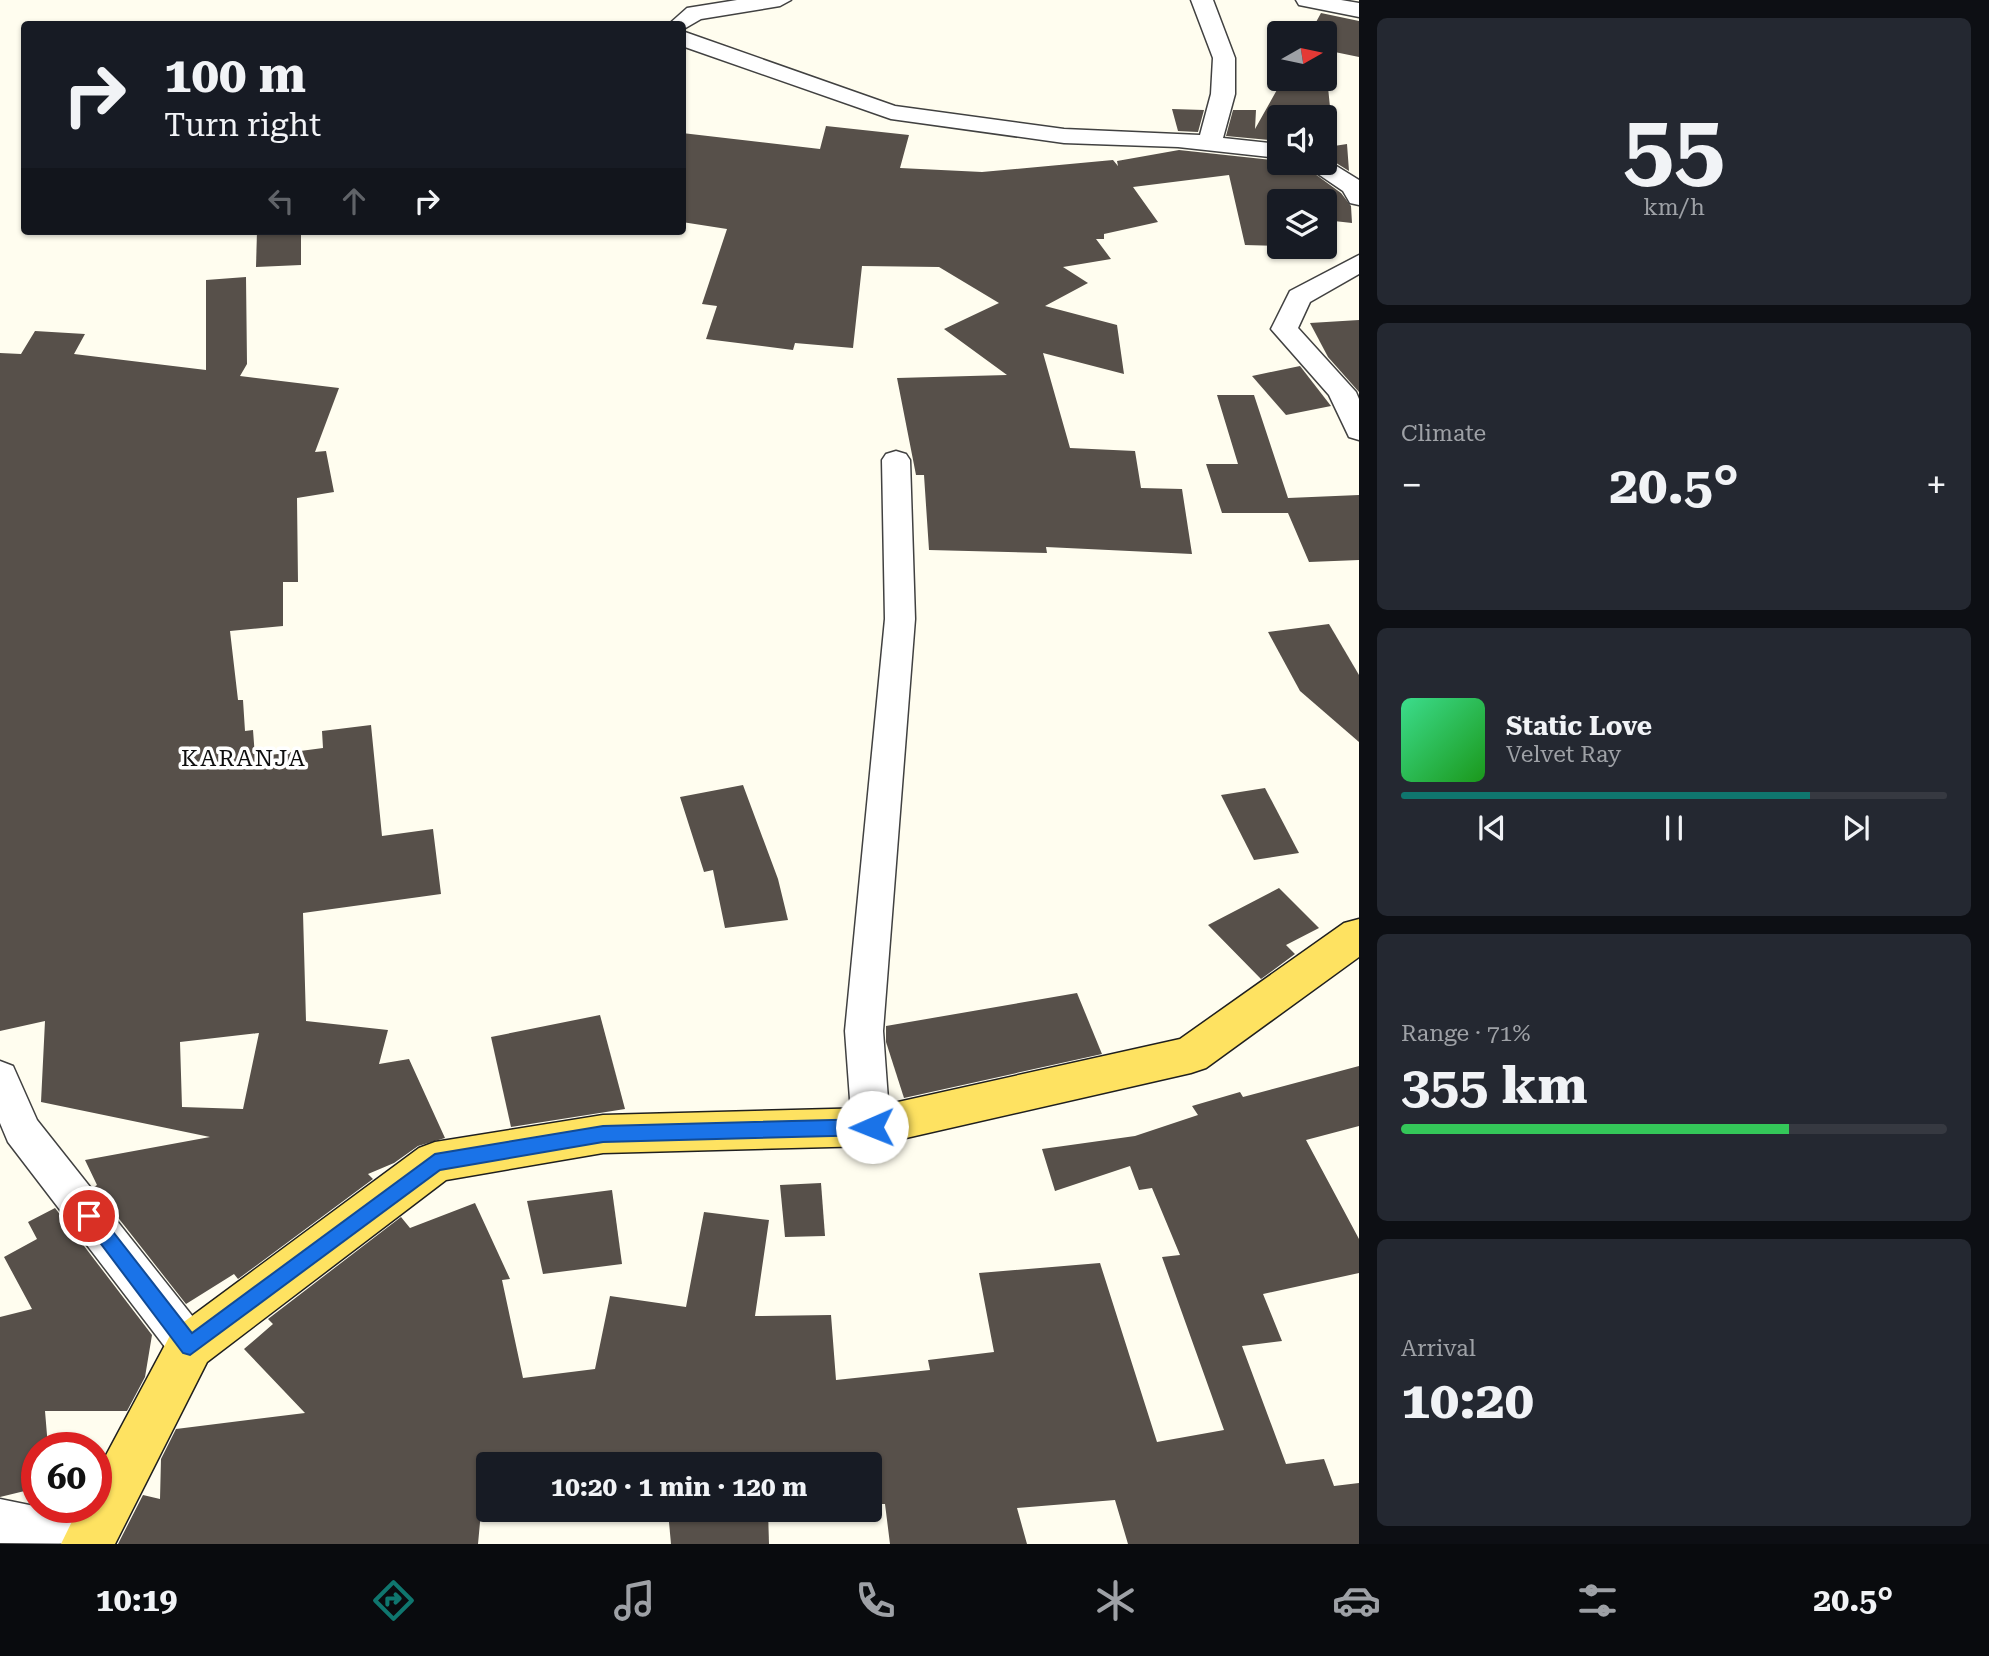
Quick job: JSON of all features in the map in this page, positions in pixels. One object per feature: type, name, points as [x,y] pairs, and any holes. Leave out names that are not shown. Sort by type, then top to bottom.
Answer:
[{"type":"main road","points":[[88,1542],[190,1346],[435,1163],[603,1134],[872,1127],[1191,1055],[1359,935]]},
{"type":"street","points":[[684,21],[695,13],[780,0]]},
{"type":"street","points":[[1202,0],[1224,58],[1223,94],[1210,142]]},
{"type":"street","points":[[1307,0],[1359,10]]},
{"type":"street","points":[[686,39],[891,112],[1064,136],[1210,142],[1267,149]]},
{"type":"street","points":[[1334,175],[1353,187],[1359,198]]},
{"type":"street","points":[[1359,263],[1299,297],[1284,329],[1342,392],[1359,431]]},
{"type":"street","points":[[872,1127],[864,1031],[900,619],[896,460]]},
{"type":"street","points":[[0,1077],[22,1130],[190,1346]]},
{"type":"street","points":[[0,1521],[88,1542]]},
{"type":"building","points":[[1321,13],[1359,21],[1359,57],[1337,52],[1337,21],[1317,21]]},
{"type":"building","points":[[1276,91],[1328,91],[1330,105],[1268,105]]},
{"type":"building","points":[[1267,108],[1267,140],[1226,136],[1233,110],[1256,110],[1255,129]]},
{"type":"building","points":[[1172,109],[1204,110],[1198,132],[1178,131]]},
{"type":"building","points":[[826,126],[909,135],[900,168],[982,172],[1113,160],[1118,166],[1117,161],[1179,150],[1267,159],[1267,175],[1316,175],[1336,189],[1267,189],[1267,246],[1245,245],[1229,175],[1133,187],[1158,222],[1104,234],[1104,239],[1096,239],[1111,259],[1063,267],[1088,283],[1045,306],[1117,325],[1124,374],[1043,353],[1070,448],[1135,451],[1141,488],[1182,489],[1192,554],[1046,547],[1047,553],[929,550],[924,475],[916,475],[897,378],[1007,375],[944,329],[999,303],[939,267],[862,266],[853,348],[795,343],[793,350],[706,339],[717,306],[702,304],[727,229],[686,223],[686,133],[820,149]]},
{"type":"building","points":[[1347,144],[1349,171],[1337,164],[1337,146]]},
{"type":"building","points":[[1337,190],[1351,206],[1352,223],[1337,221]]},
{"type":"building","points":[[257,235],[301,235],[301,265],[256,267]]},
{"type":"building","points":[[246,277],[247,364],[240,376],[339,388],[315,452],[326,451],[334,492],[297,498],[298,582],[283,582],[283,626],[230,631],[238,700],[243,700],[245,731],[253,730],[255,757],[323,748],[322,731],[371,725],[382,836],[433,829],[441,894],[303,913],[306,1021],[388,1030],[379,1064],[409,1059],[445,1138],[418,1146],[394,1163],[368,1174],[373,1179],[238,1279],[234,1274],[186,1304],[94,1187],[97,1185],[85,1160],[210,1137],[41,1102],[45,1021],[0,1031],[0,353],[21,354],[35,331],[85,334],[74,354],[206,370],[206,280]],"holes":[[[259,1033],[243,1109],[182,1107],[180,1042]]]},
{"type":"building","points":[[1359,320],[1359,392],[1328,357],[1310,323]]},
{"type":"building","points":[[1300,366],[1331,406],[1286,415],[1252,376]]},
{"type":"building","points":[[1217,395],[1254,395],[1288,498],[1359,495],[1359,560],[1309,562],[1288,513],[1222,513],[1206,464],[1238,464]]},
{"type":"building","points":[[1329,624],[1359,675],[1359,742],[1300,691],[1268,632]]},
{"type":"building","points":[[743,785],[778,879],[788,920],[725,928],[713,870],[704,872],[680,797]]},
{"type":"building","points":[[1265,788],[1299,853],[1254,860],[1221,795]]},
{"type":"building","points":[[1279,888],[1319,928],[1286,945],[1295,954],[1261,979],[1208,925]]},
{"type":"building","points":[[1077,993],[1102,1054],[904,1098],[886,1042],[886,1026]]},
{"type":"building","points":[[600,1015],[625,1109],[511,1127],[491,1037]]},
{"type":"building","points":[[1359,1066],[1359,1126],[1306,1140],[1359,1239],[1359,1273],[1263,1294],[1282,1341],[1242,1346],[1286,1464],[1324,1459],[1334,1486],[1359,1483],[1359,1544],[1128,1544],[1115,1500],[1017,1508],[1027,1544],[890,1544],[885,1504],[882,1504],[882,1452],[476,1452],[476,1522],[480,1522],[478,1544],[118,1544],[143,1495],[160,1499],[161,1459],[176,1429],[305,1413],[244,1349],[273,1324],[268,1319],[401,1217],[410,1228],[475,1203],[510,1279],[502,1280],[523,1378],[595,1369],[610,1296],[686,1307],[704,1212],[769,1220],[755,1316],[831,1315],[836,1380],[930,1370],[928,1360],[994,1352],[979,1273],[1100,1263],[1157,1442],[1224,1430],[1162,1257],[1180,1255],[1152,1188],[1139,1190],[1130,1166],[1055,1191],[1042,1149],[1135,1136],[1198,1115],[1192,1106],[1240,1092],[1243,1097]]},
{"type":"building","points":[[821,1183],[825,1236],[785,1237],[780,1185]]},
{"type":"building","points":[[612,1190],[622,1264],[543,1274],[527,1201]]},
{"type":"building","points":[[55,1208],[152,1335],[145,1377],[127,1411],[45,1411],[47,1432],[21,1432],[21,1492],[0,1497],[0,1317],[32,1309],[4,1257],[37,1239],[28,1222]]},
{"type":"building","points":[[669,1522],[768,1522],[769,1544],[671,1544]]},
{"type":"district","name":"KARANJA","points":[[244,758]]},
{"type":"route","points":[[89,1216],[190,1346],[435,1163],[603,1134],[872,1127]]}]
